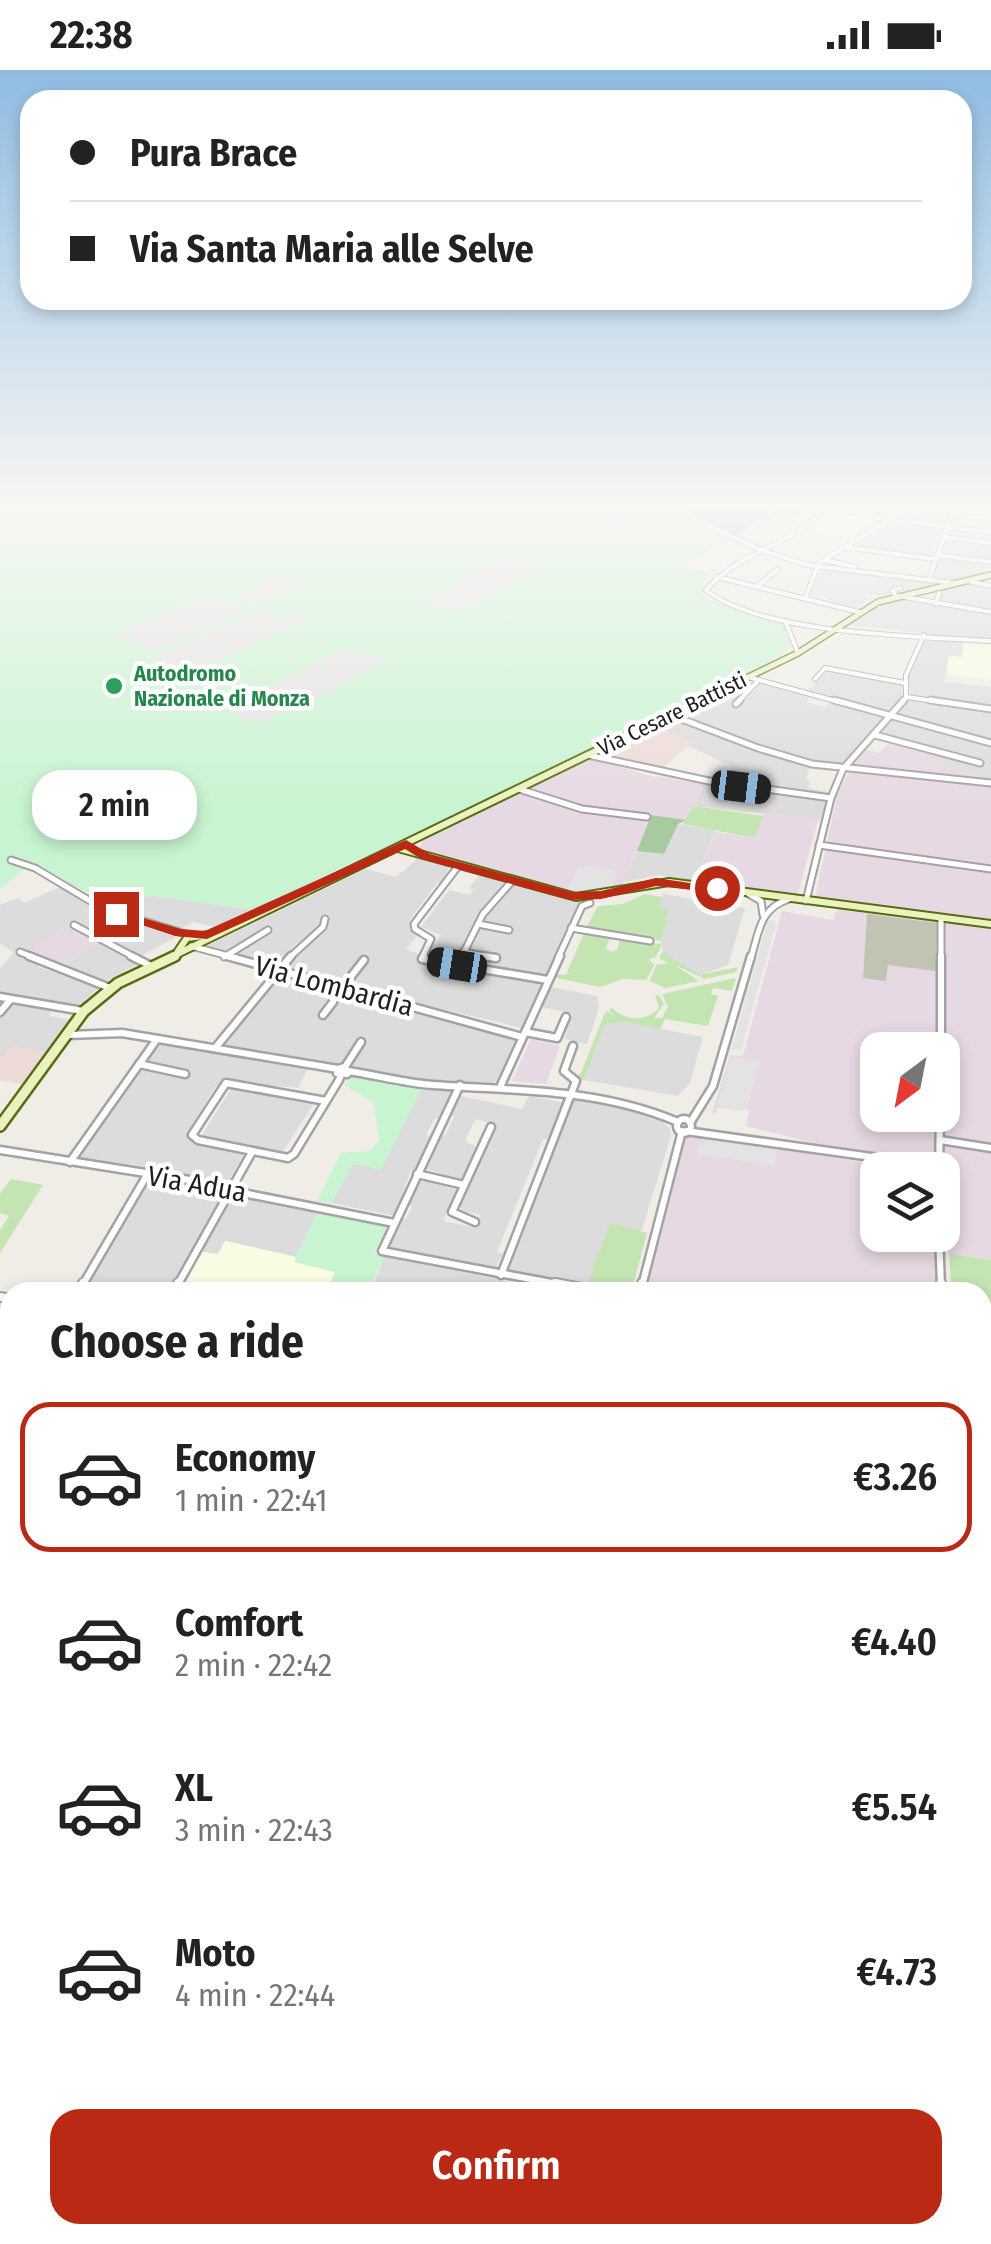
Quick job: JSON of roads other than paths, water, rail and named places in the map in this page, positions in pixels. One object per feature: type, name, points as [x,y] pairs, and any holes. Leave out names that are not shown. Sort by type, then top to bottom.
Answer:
[{"type":"main road","name":"Via Cesare Battisti","points":[[1,1119],[84,1011],[110,988],[193,942],[380,857],[798,652],[874,604]]},
{"type":"main road","points":[[417,839],[421,853]]},
{"type":"main road","points":[[402,846],[459,866],[576,897],[656,882],[991,924]]},
{"type":"street","points":[[734,604],[786,622],[991,642]]},
{"type":"street","points":[[828,604],[859,612]]},
{"type":"street","points":[[939,604],[991,612]]},
{"type":"street","points":[[786,622],[798,652]]},
{"type":"street","points":[[806,901],[843,769],[906,697],[905,683],[924,634]]},
{"type":"street","points":[[814,679],[825,668],[905,683]]},
{"type":"street","points":[[748,677],[990,742]]},
{"type":"street","points":[[736,704],[758,682]]},
{"type":"street","points":[[906,697],[991,709]]},
{"type":"street","points":[[671,714],[786,757],[843,769],[991,783]]},
{"type":"street","points":[[874,735],[980,763]]},
{"type":"street","points":[[588,755],[666,776],[832,798]]},
{"type":"street","points":[[519,789],[538,798],[604,814],[647,817]]},
{"type":"street","points":[[819,845],[991,869]]},
{"type":"street","name":"Via Lombardia","points":[[10,860],[20,861],[102,908],[193,942],[223,958],[523,1034]]},
{"type":"street","points":[[459,866],[414,927],[432,939],[422,959],[548,980]]},
{"type":"street","points":[[457,965],[478,924],[513,880]]},
{"type":"street","points":[[743,892],[762,906]]},
{"type":"street","points":[[763,916],[762,906],[769,896]]},
{"type":"street","points":[[769,896],[771,906]]},
{"type":"street","points":[[642,1282],[676,1146],[683,1126],[712,1086],[763,916],[771,906],[791,899]]},
{"type":"street","points":[[502,1084],[582,906],[590,904]]},
{"type":"street","points":[[215,1048],[297,948],[318,933],[325,919]]},
{"type":"street","points":[[940,1032],[942,919]]},
{"type":"street","points":[[478,924],[509,930]]},
{"type":"street","points":[[74,925],[151,966]]},
{"type":"street","points":[[572,928],[650,941]]},
{"type":"street","points":[[223,958],[268,930]]},
{"type":"street","points":[[612,949],[616,936]]},
{"type":"street","points":[[20,952],[110,988]]},
{"type":"street","points":[[464,952],[496,958]]},
{"type":"street","points":[[322,1015],[333,1002],[338,987],[364,960]]},
{"type":"street","points":[[0,996],[84,1011]]},
{"type":"street","points":[[0,1012],[11,998]]},
{"type":"street","points":[[523,1034],[557,1038],[566,1017]]},
{"type":"street","points":[[66,1035],[110,1032],[429,1085],[502,1084],[572,1091],[663,1114],[683,1126],[860,1158]]},
{"type":"street","points":[[70,1162],[156,1039]]},
{"type":"street","points":[[326,1101],[226,1084],[192,1135],[198,1140],[288,1158],[326,1101],[361,1042]]},
{"type":"street","points":[[501,1275],[576,1082],[564,1071],[573,1046]]},
{"type":"street","points":[[138,1064],[186,1074]]},
{"type":"street","points":[[460,1086],[382,1251],[532,1282]]},
{"type":"street","points":[[475,1222],[452,1214],[491,1128]]},
{"type":"street","points":[[940,1132],[940,1150]]},
{"type":"street","points":[[940,1140],[991,1148]]},
{"type":"street","name":"Via Adua","points":[[0,1150],[234,1187],[248,1194],[394,1222]]},
{"type":"street","points":[[179,1282],[252,1152]]},
{"type":"street","points":[[418,1174],[464,1185]]},
{"type":"street","points":[[84,1282],[147,1175]]},
{"type":"street","points":[[941,1252],[942,1282]]},
{"type":"place","name":"Autodromo Nazionale di Monza","points":[[114,686]]}]
